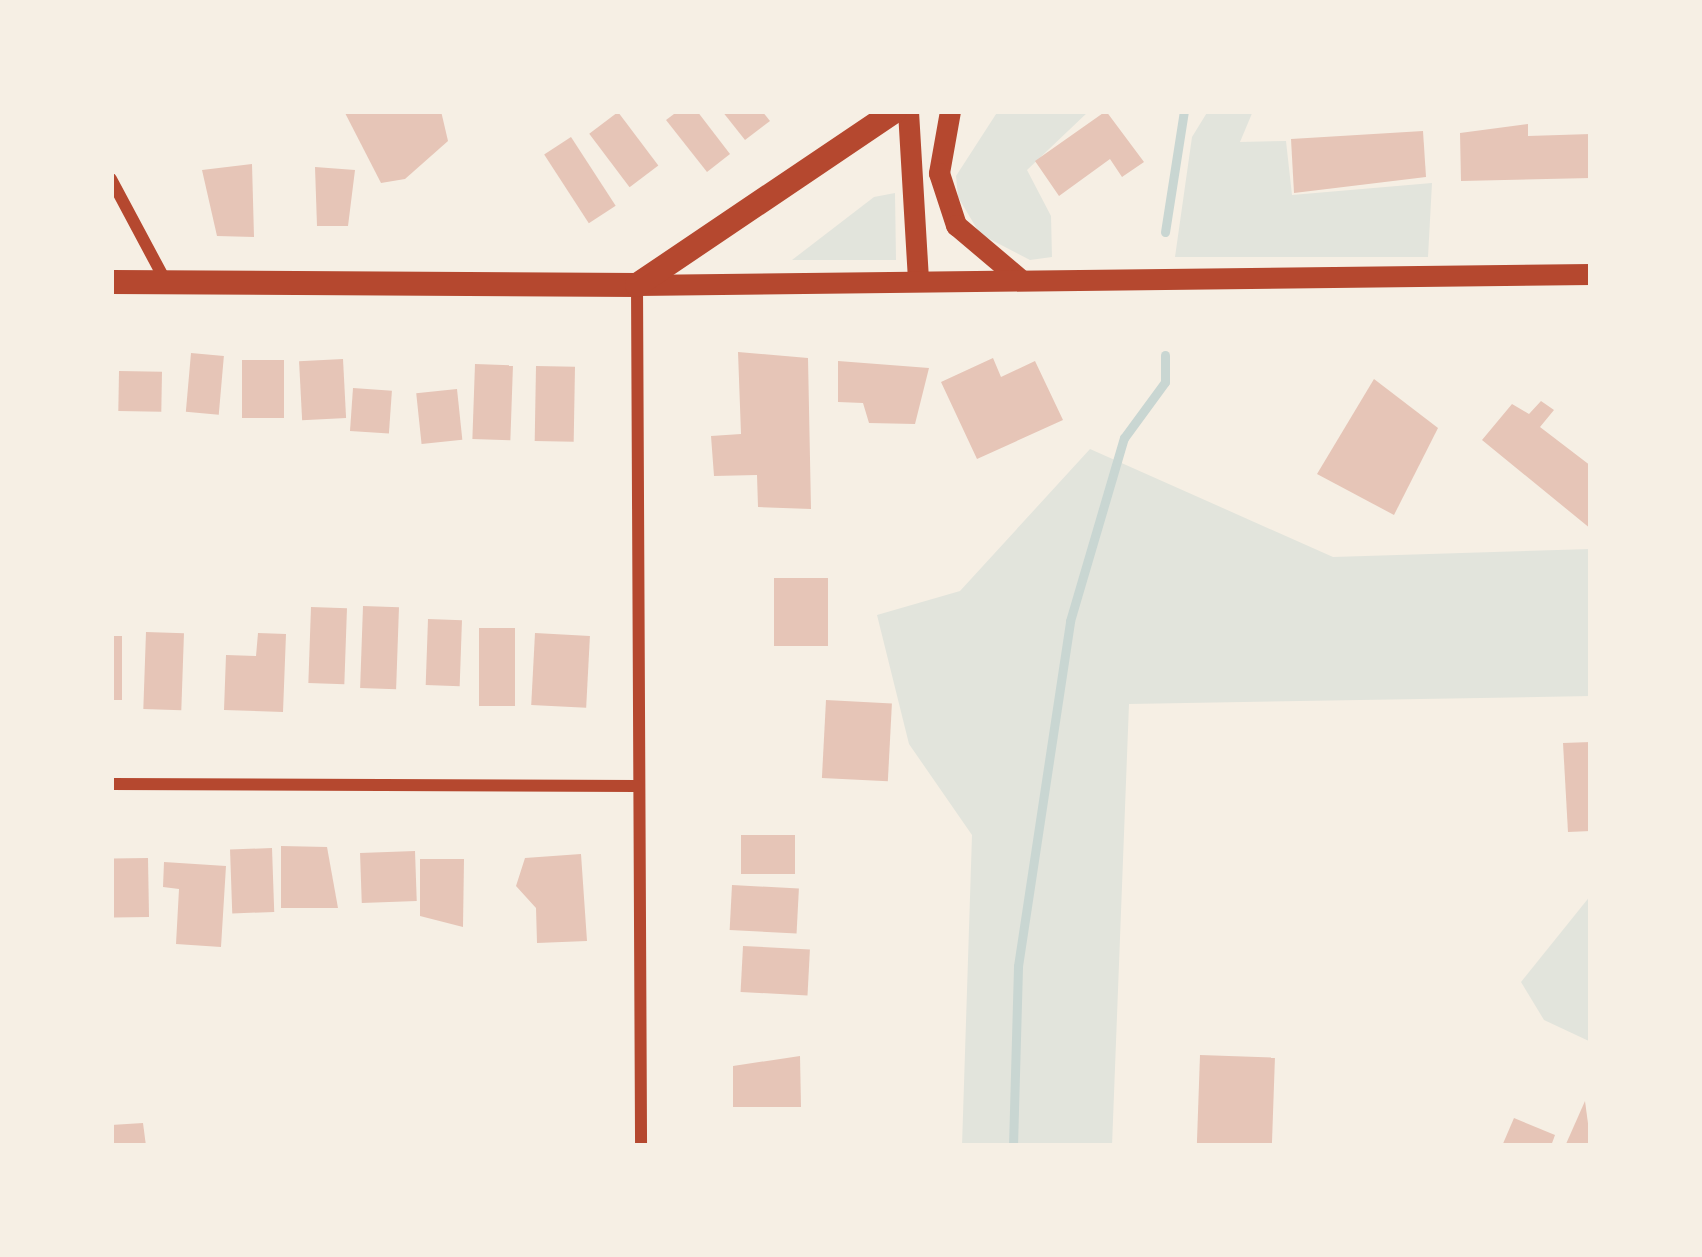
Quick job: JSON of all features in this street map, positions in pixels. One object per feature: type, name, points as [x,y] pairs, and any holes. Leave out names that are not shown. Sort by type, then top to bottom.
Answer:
[{"type":"main road","points":[[111,282],[637,285],[895,111]]},
{"type":"street","points":[[908,111],[918,280]]},
{"type":"street","points":[[950,111],[939,173],[956,225],[1020,279]]},
{"type":"street","points":[[111,179],[165,281]]},
{"type":"street","points":[[641,1146],[637,285],[1591,274]]},
{"type":"street","points":[[111,784],[637,786]]},
{"type":"shaded area","points":[[998,111],[1089,111],[1027,170],[1051,216],[1052,257],[1030,260],[980,234],[958,197],[956,176]]},
{"type":"shaded area","points":[[1208,111],[1253,111],[1240,142],[1286,141],[1292,195],[1432,183],[1428,257],[1175,257],[1192,137]]},
{"type":"shaded area","points":[[895,193],[896,260],[792,260],[874,197]]},
{"type":"shaded area","points":[[1090,449],[1333,557],[1591,549],[1591,696],[1129,704],[1112,1146],[962,1146],[972,835],[909,744],[877,615],[960,591]]},
{"type":"shaded area","points":[[1591,895],[1591,1042],[1544,1020],[1521,982]]},
{"type":"building","points":[[344,111],[441,111],[448,141],[405,179],[381,183]]},
{"type":"building","points":[[678,111],[697,111],[730,154],[707,172],[666,120]]},
{"type":"building","points":[[722,111],[762,111],[770,121],[745,140]]},
{"type":"building","points":[[1106,111],[1144,162],[1122,177],[1110,159],[1059,196],[1035,161]]},
{"type":"building","points":[[618,112],[658,166],[630,187],[589,134]]},
{"type":"building","points":[[1528,124],[1528,136],[1591,134],[1591,178],[1461,181],[1460,133]]},
{"type":"building","points":[[1423,131],[1426,177],[1294,193],[1291,139]]},
{"type":"building","points":[[571,137],[616,206],[589,223],[544,154]]},
{"type":"building","points":[[252,164],[254,237],[217,236],[202,170]]},
{"type":"building","points":[[315,167],[355,170],[348,226],[317,226]]},
{"type":"building","points":[[738,352],[808,358],[811,509],[758,507],[757,475],[714,476],[711,436],[741,434]]},
{"type":"building","points":[[191,353],[224,356],[219,415],[186,412]]},
{"type":"building","points":[[993,358],[1001,377],[1035,361],[1063,420],[977,459],[941,382]]},
{"type":"building","points":[[343,359],[346,418],[302,420],[299,361]]},
{"type":"building","points":[[242,360],[284,360],[284,418],[242,418]]},
{"type":"building","points":[[838,361],[929,368],[915,424],[869,423],[863,403],[838,402]]},
{"type":"building","points":[[475,364],[513,365],[510,440],[472,439]]},
{"type":"building","points":[[536,366],[575,367],[574,442],[535,441]]},
{"type":"building","points":[[119,371],[162,372],[161,412],[118,411]]},
{"type":"building","points":[[1374,379],[1438,428],[1394,515],[1317,474]]},
{"type":"building","points":[[353,388],[392,391],[389,434],[350,431]]},
{"type":"building","points":[[457,389],[462,440],[422,444],[416,393]]},
{"type":"building","points":[[1541,401],[1554,410],[1540,427],[1591,466],[1591,529],[1482,440],[1512,404],[1529,414]]},
{"type":"building","points":[[774,578],[828,578],[828,646],[774,646]]},
{"type":"building","points":[[363,606],[399,607],[396,689],[360,688]]},
{"type":"building","points":[[311,607],[347,608],[344,684],[308,683]]},
{"type":"building","points":[[428,619],[462,620],[460,686],[426,685]]},
{"type":"building","points":[[479,628],[515,628],[515,706],[479,706]]},
{"type":"building","points":[[146,632],[184,633],[181,710],[143,709]]},
{"type":"building","points":[[258,633],[286,634],[283,712],[224,710],[226,655],[256,656]]},
{"type":"building","points":[[535,633],[590,636],[586,708],[531,705]]},
{"type":"building","points":[[111,636],[122,636],[122,700],[111,700]]},
{"type":"building","points":[[826,700],[892,703],[888,781],[822,778]]},
{"type":"building","points":[[1591,742],[1591,831],[1568,832],[1563,743]]},
{"type":"building","points":[[741,835],[795,835],[795,874],[741,874]]},
{"type":"building","points":[[281,846],[327,847],[338,908],[281,908]]},
{"type":"building","points":[[272,848],[274,912],[232,913],[230,849]]},
{"type":"building","points":[[415,851],[417,901],[362,903],[360,853]]},
{"type":"building","points":[[581,854],[587,941],[537,943],[536,908],[516,886],[525,858]]},
{"type":"building","points":[[148,858],[149,917],[114,918],[113,859]]},
{"type":"building","points":[[420,859],[464,859],[463,927],[420,916]]},
{"type":"building","points":[[164,862],[226,866],[221,947],[176,944],[179,889],[163,887]]},
{"type":"building","points":[[732,885],[799,889],[797,933],[730,930]]},
{"type":"building","points":[[743,946],[810,950],[808,995],[741,992]]},
{"type":"building","points":[[1200,1055],[1275,1058],[1272,1146],[1197,1146]]},
{"type":"building","points":[[800,1056],[801,1107],[733,1107],[733,1066]]},
{"type":"building","points":[[1585,1101],[1591,1146],[1570,1146],[1566,1144]]},
{"type":"building","points":[[1514,1118],[1555,1135],[1551,1146],[1502,1146]]},
{"type":"building","points":[[143,1123],[146,1146],[111,1146],[111,1125]]},
{"type":"waterway","points":[[1165,232],[1184,111]]},
{"type":"waterway","points":[[1013,1146],[1018,966],[1070,621],[1124,438],[1165,382],[1165,355]]}]
